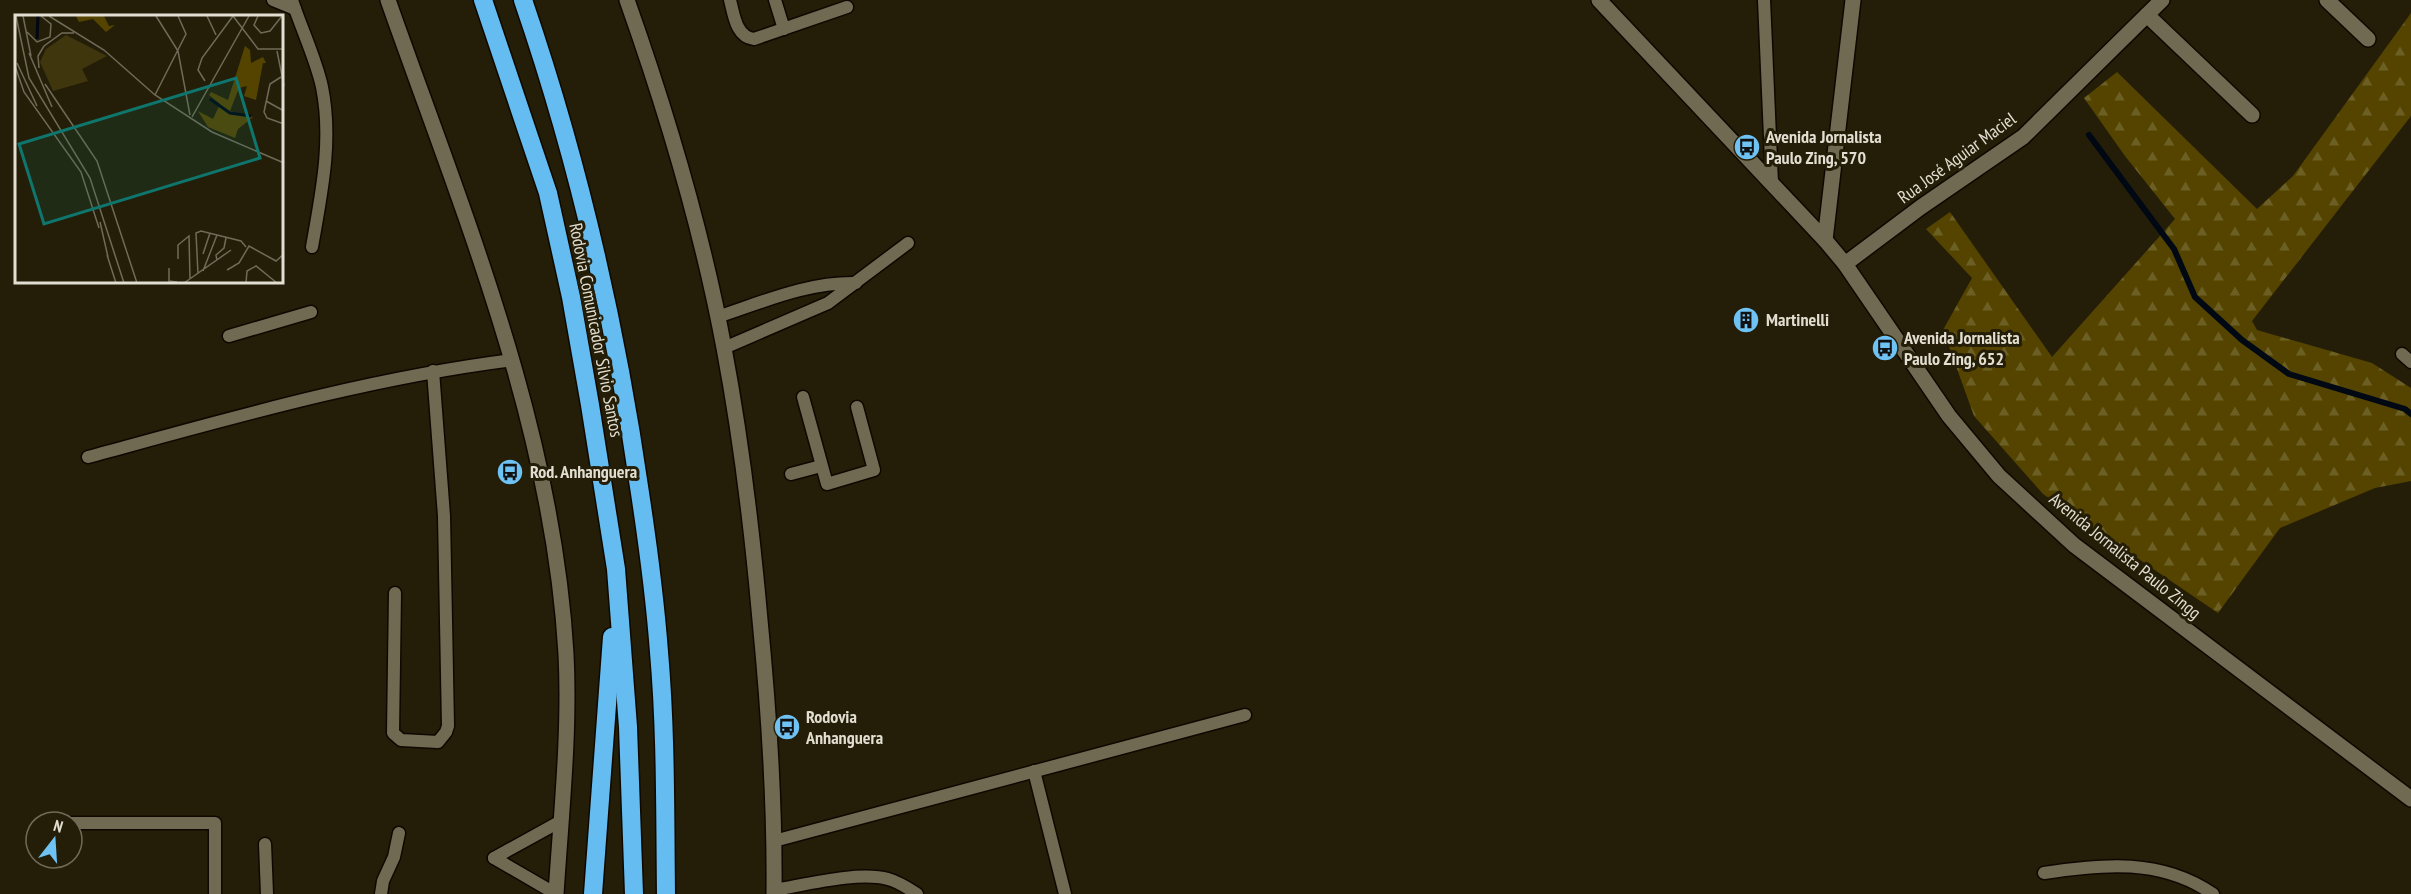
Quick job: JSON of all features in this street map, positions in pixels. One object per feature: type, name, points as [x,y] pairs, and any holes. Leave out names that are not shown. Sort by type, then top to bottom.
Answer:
[{"type":"highway","name":"Rodovia Comunicador Silvio Santos","points":[[483,0],[548,193],[571,297],[616,569],[628,727],[634,894]]},
{"type":"highway","name":"Rodovia Comunicador Silvio Santos","points":[[523,0],[590,225],[626,394],[651,572],[659,651],[665,743],[666,894]]},
{"type":"highway","points":[[593,894],[616,569]]},
{"type":"main road","points":[[388,0],[513,360],[543,479],[556,557],[566,654],[561,821],[556,894]]},
{"type":"main road","points":[[627,0],[680,164],[704,254],[724,348],[752,534],[770,720],[774,892]]},
{"type":"main road","name":"Avenida Jornalista Paulo Zingg","points":[[1599,0],[1825,240],[1845,264],[1949,416],[1999,476],[2074,545],[2411,799]]},
{"type":"main road","points":[[1825,240],[1853,0]]},
{"type":"main road","name":"Rua José Aguiar Maciel","points":[[1845,264],[2023,137],[2162,0]]},
{"type":"main road","points":[[2327,0],[2368,39]]},
{"type":"main road","points":[[2147,15],[2252,115]]},
{"type":"lane","points":[[273,0],[293,4],[322,87],[327,139],[322,197],[312,248]]},
{"type":"lane","points":[[730,0],[740,33],[743,36],[759,38],[847,7]]},
{"type":"lane","points":[[775,0],[784,29]]},
{"type":"lane","points":[[1764,0],[1772,183]]},
{"type":"lane","points":[[724,348],[828,303],[908,243]]},
{"type":"lane","points":[[717,316],[815,285],[832,282],[856,283]]},
{"type":"lane","points":[[229,336],[311,312]]},
{"type":"lane","points":[[88,457],[310,397],[433,371],[513,360]]},
{"type":"lane","points":[[395,593],[393,733],[401,740],[438,742],[448,726],[444,516],[433,371]]},
{"type":"lane","points":[[802,397],[827,484],[874,470],[857,407]]},
{"type":"lane","points":[[790,474],[821,466]]},
{"type":"lane","points":[[774,841],[1245,715]]},
{"type":"lane","points":[[1034,771],[1065,894]]},
{"type":"lane","points":[[556,894],[494,858],[561,821]]},
{"type":"lane","points":[[84,823],[215,823],[215,894]]},
{"type":"lane","points":[[381,894],[383,881],[394,857],[399,833]]},
{"type":"lane","points":[[265,844],[267,894]]},
{"type":"lane","points":[[2044,873],[2098,865],[2151,868],[2199,884],[2213,894]]},
{"type":"lane","points":[[774,892],[838,880],[877,877],[900,883],[917,894]]},
{"type":"green space","points":[[2411,13],[2411,116],[2252,321],[2257,330],[2372,363],[2411,388],[2411,481],[2375,488],[2280,528],[2218,613],[2043,494],[1974,416],[1943,330],[1972,278],[1926,229],[1950,212],[2052,357],[2175,219],[2125,156],[2084,98],[2117,72],[2257,209],[2293,176]]},
{"type":"waterway","points":[[2089,135],[2174,249],[2195,297],[2242,340],[2289,374],[2405,409],[2411,414]]},
{"type":"place","name":"Avenida Jornalista Paulo Zing, 570","points":[[1747,147]]},
{"type":"place","name":"Martinelli","points":[[1746,320]]},
{"type":"place","name":"Avenida Jornalista Paulo Zing, 652","points":[[1885,348]]},
{"type":"place","name":"Rod. Anhanguera","points":[[510,472]]},
{"type":"place","name":"Rodovia Anhanguera","points":[[787,727]]}]
